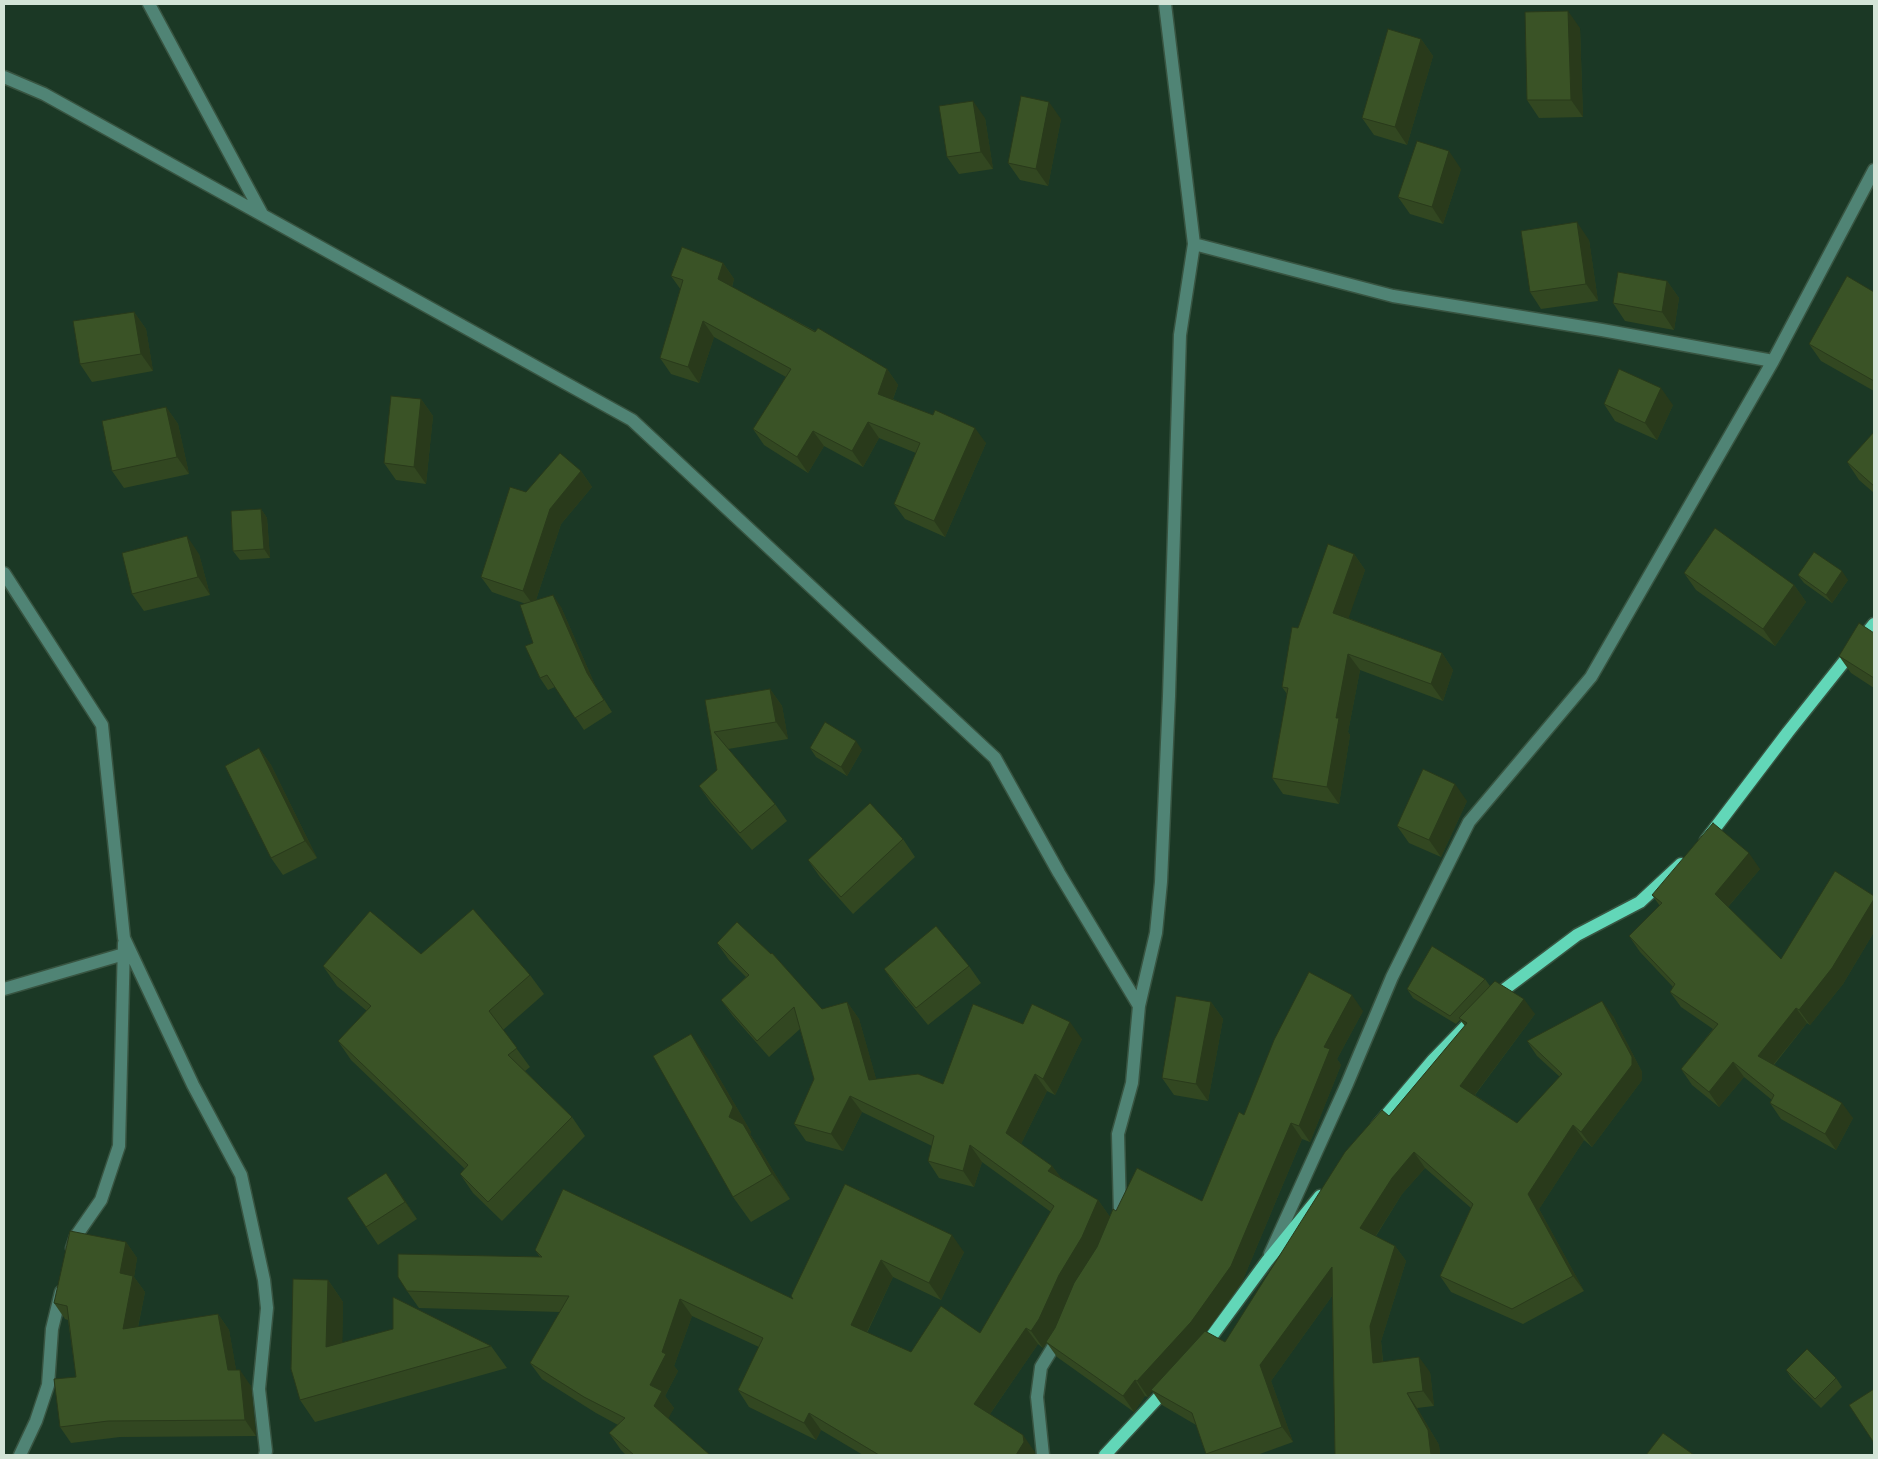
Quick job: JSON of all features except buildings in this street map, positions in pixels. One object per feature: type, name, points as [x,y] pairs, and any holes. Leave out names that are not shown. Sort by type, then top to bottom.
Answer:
[{"type":"main road","points":[[1366,1139],[1433,1060],[1497,993],[1577,935],[1640,902],[1709,836],[1788,732],[1874,624]]},
{"type":"main road","points":[[1196,1357],[1267,1261],[1329,1185]]},
{"type":"main road","points":[[1105,1455],[1176,1378]]},
{"type":"street","points":[[149,4],[262,214]]},
{"type":"street","points":[[1113,1232],[1120,1214],[1118,1134],[1132,1082],[1139,1006],[1156,933],[1161,882],[1169,696],[1180,334],[1194,244],[1165,4]]},
{"type":"street","points":[[4,77],[44,94],[632,420],[995,758],[1059,873],[1139,1006]]},
{"type":"street","points":[[1267,1261],[1347,1084],[1392,977],[1469,822],[1591,677],[1773,361],[1874,170]]},
{"type":"street","points":[[1194,244],[1393,296],[1602,330],[1773,361]]},
{"type":"street","points":[[4,573],[102,725],[124,938],[120,1146],[101,1200],[76,1236],[68,1264]]},
{"type":"street","points":[[124,938],[193,1085],[241,1175],[264,1280],[267,1308],[259,1389],[265,1455]]},
{"type":"street","points":[[4,989],[124,954]]},
{"type":"street","points":[[20,1455],[36,1420],[48,1385],[52,1328],[64,1282]]},
{"type":"street","points":[[1043,1455],[1037,1397],[1042,1367],[1066,1322]]}]
